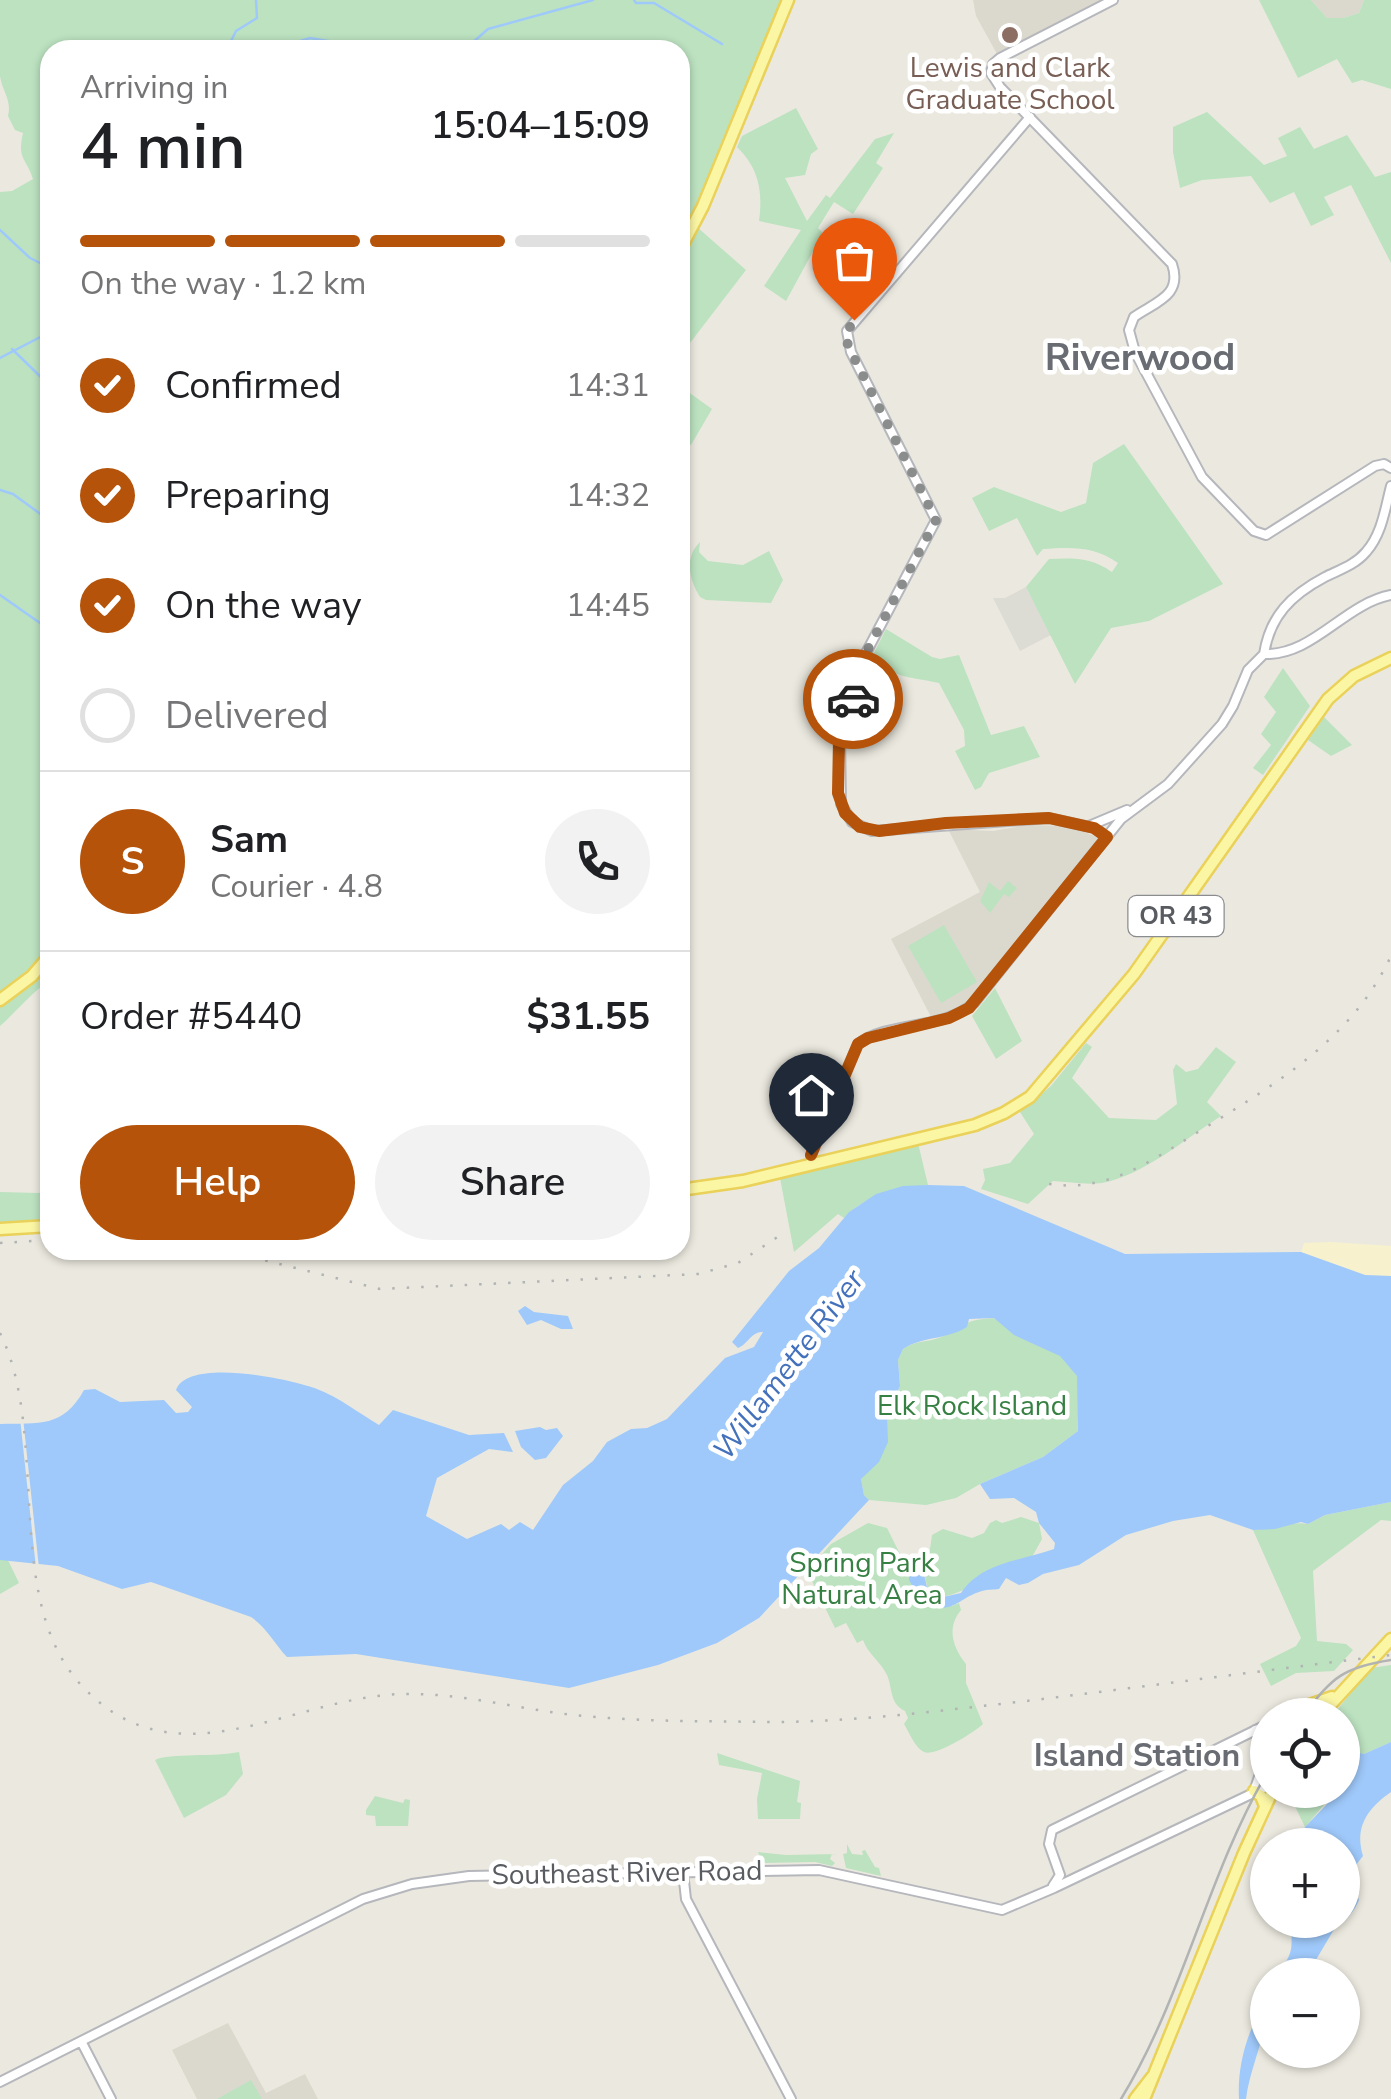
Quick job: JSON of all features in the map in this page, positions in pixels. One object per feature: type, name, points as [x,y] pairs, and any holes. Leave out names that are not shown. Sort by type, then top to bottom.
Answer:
[{"type":"main road","points":[[690,232],[788,0]]},
{"type":"main road","name":"OR 43","points":[[690,1189],[721,1186],[974,1125],[1011,1109],[1036,1091],[1134,974],[1328,699],[1354,676],[1391,658]]},
{"type":"main road","points":[[0,1000],[40,967]]},
{"type":"main road","points":[[0,1229],[40,1227]]},
{"type":"main road","points":[[1335,1698],[1391,1639]]},
{"type":"main road","points":[[1331,1698],[1338,1694]]},
{"type":"main road","points":[[1135,2099],[1152,2077],[1264,1808]]},
{"type":"main road","points":[[1144,2099],[1152,2086],[1152,2077]]},
{"type":"street","points":[[1113,0],[993,64],[991,73],[1172,264],[1172,291],[1134,317],[1130,338],[1138,360],[1202,477],[1257,533],[1269,534],[1376,466],[1384,464],[1391,468]]},
{"type":"street","points":[[1030,117],[847,331],[850,352],[936,520],[855,676],[852,712],[839,740],[838,793],[848,818],[875,831],[1041,818],[1088,826],[1107,837]]},
{"type":"street","points":[[1088,826],[1135,806],[1168,784],[1222,724],[1248,670],[1264,654],[1276,614],[1319,581],[1355,562],[1368,549],[1381,526],[1391,486]]},
{"type":"street","points":[[1264,654],[1292,649],[1357,607],[1391,595]]},
{"type":"street","points":[[811,1164],[812,1151],[858,1044],[868,1038],[949,1018],[969,1008],[1135,806]]},
{"type":"street","points":[[1050,1889],[1059,1880],[1049,1844],[1052,1830],[1250,1732]]},
{"type":"street","name":"Southeast River Road","points":[[0,2082],[346,1907],[393,1888],[460,1876],[827,1871],[996,1909],[1010,1908],[1250,1794]]},
{"type":"street","points":[[1056,1861],[1070,1880]]},
{"type":"street","points":[[683,1872],[686,1899],[791,2099]]},
{"type":"street","points":[[81,2041],[111,2099]]},
{"type":"shaded area","name":"Lewis and Clark Graduate School","points":[[973,0],[1101,0],[997,54],[976,16]]},
{"type":"shaded area","points":[[1311,0],[1364,0],[1359,13],[1327,18]]},
{"type":"shaded area","points":[[1026,587],[1051,635],[1020,651],[993,598],[1005,598]]},
{"type":"shaded area","points":[[1028,825],[1070,826],[1099,838],[964,1009],[931,1017],[891,939],[980,892],[948,829],[993,831]]},
{"type":"shaded area","points":[[228,2023],[266,2093],[305,2074],[318,2099],[197,2099],[172,2050]]},
{"type":"green space","points":[[0,0],[784,0],[690,224],[690,40],[40,40],[40,959],[0,995],[0,192],[12,191],[33,179],[22,154],[23,133],[15,130],[8,116],[8,100],[0,76]]},
{"type":"green space","points":[[1259,0],[1311,0],[1327,18],[1343,18],[1359,13],[1364,0],[1391,0],[1391,89],[1362,80],[1352,83],[1337,59],[1298,78]]},
{"type":"green space","points":[[796,108],[818,149],[811,154],[805,175],[785,178],[807,221],[826,195],[830,198],[875,139],[894,133],[876,163],[883,168],[853,214],[834,202],[818,228],[823,233],[786,301],[764,286],[801,230],[759,221],[758,181],[737,147],[742,136]]},
{"type":"green space","points":[[1207,112],[1264,165],[1287,156],[1278,138],[1300,127],[1314,149],[1347,135],[1375,177],[1391,172],[1391,263],[1351,185],[1324,197],[1334,215],[1311,226],[1294,192],[1270,203],[1251,176],[1202,180],[1180,188],[1173,127]]},
{"type":"green space","points":[[697,227],[746,270],[690,343],[690,239]]},
{"type":"green space","points":[[690,393],[712,409],[690,445]]},
{"type":"green space","points":[[1124,444],[1223,584],[1149,621],[1111,628],[1075,684],[1026,587],[1049,559],[1089,561],[1112,572],[1118,563],[1100,553],[1073,548],[1043,549],[1037,556],[1017,518],[989,531],[972,498],[994,487],[1061,512],[1086,503],[1093,463]]},
{"type":"green space","points":[[700,542],[699,552],[708,561],[743,565],[769,551],[783,580],[771,603],[700,597],[690,569]]},
{"type":"green space","points":[[886,629],[932,657],[959,655],[991,735],[1024,726],[1040,757],[989,773],[975,790],[955,751],[965,746],[964,730],[939,683],[897,674],[872,657]]},
{"type":"green space","points":[[1283,668],[1310,706],[1263,775],[1253,768],[1271,745],[1261,734],[1276,712],[1264,697]]},
{"type":"green space","points":[[1324,717],[1352,745],[1331,756],[1308,740]]},
{"type":"green space","points":[[1008,881],[1017,888],[1009,897],[1004,894],[990,913],[980,901],[989,882],[1000,891]]},
{"type":"green space","points":[[944,925],[977,982],[941,1003],[908,946]]},
{"type":"green space","points":[[40,969],[40,989],[0,1026],[0,1004]]},
{"type":"green space","points":[[995,988],[1022,1041],[996,1059],[972,1016]]},
{"type":"green space","points":[[1086,1043],[1092,1047],[1072,1078],[1109,1118],[1156,1120],[1177,1104],[1173,1070],[1176,1064],[1186,1072],[1198,1069],[1216,1047],[1236,1062],[1207,1102],[1221,1116],[1149,1164],[1118,1179],[1096,1184],[1053,1181],[1028,1204],[981,1189],[985,1180],[983,1169],[1010,1163],[1034,1134],[1020,1112],[1051,1086]]},
{"type":"green space","points":[[918,1143],[928,1185],[872,1198],[844,1218],[838,1214],[794,1252],[780,1178]]},
{"type":"green space","points":[[0,1192],[39,1193],[40,1223],[0,1225]]},
{"type":"green space","name":"Elk Rock Island","points":[[994,1318],[1060,1356],[1073,1368],[1079,1387],[1078,1431],[1043,1457],[956,1498],[926,1505],[869,1500],[861,1479],[887,1442],[887,1415],[900,1386],[898,1360],[903,1349],[941,1337],[970,1322]]},
{"type":"green space","points":[[1391,1502],[1391,1521],[1381,1520],[1313,1571],[1317,1641],[1346,1644],[1353,1650],[1334,1671],[1296,1673],[1271,1686],[1260,1664],[1296,1646],[1301,1638],[1253,1530],[1308,1524],[1325,1515]]},
{"type":"green space","points":[[1021,1517],[1039,1523],[1042,1539],[1032,1557],[951,1595],[939,1598],[928,1591],[924,1572],[932,1535],[943,1529],[972,1538],[984,1533],[996,1520],[1002,1523]]},
{"type":"green space","name":"Spring Park Natural Area","points":[[868,1523],[887,1528],[926,1606],[959,1603],[961,1610],[953,1638],[966,1664],[966,1683],[983,1724],[937,1751],[924,1752],[915,1743],[904,1724],[908,1718],[894,1700],[884,1670],[863,1640],[857,1643],[846,1623],[835,1628],[807,1571],[831,1544]]},
{"type":"green space","points":[[7,1558],[19,1583],[0,1594],[0,1560]]},
{"type":"green space","points":[[1391,1665],[1391,1742],[1360,1754],[1360,1698],[1347,1698],[1371,1668]]},
{"type":"green space","points":[[239,1752],[243,1774],[226,1795],[184,1818],[155,1760]]},
{"type":"green space","points":[[717,1753],[800,1781],[800,1819],[758,1819],[762,1773],[719,1765]]},
{"type":"green space","points":[[375,1796],[403,1803],[410,1800],[408,1826],[376,1826],[375,1816],[366,1815]]},
{"type":"green space","points":[[1296,1808],[1321,1808],[1305,1827]]},
{"type":"green space","points":[[847,1844],[852,1854],[863,1855],[865,1850],[881,1876],[846,1868],[843,1854],[847,1853]]},
{"type":"green space","points":[[758,1852],[832,1854],[830,1859],[835,1863],[763,1863]]},
{"type":"green space","points":[[251,2080],[262,2099],[217,2099]]},
{"type":"sand","points":[[1304,1243],[1391,1246],[1391,1276],[1365,1275],[1301,1252]]},
{"type":"water","name":"Willamette River","points":[[903,1186],[964,1186],[1125,1254],[1301,1252],[1365,1275],[1391,1276],[1391,1502],[1275,1529],[1253,1530],[1210,1515],[1173,1521],[1126,1535],[1079,1565],[1043,1574],[1028,1583],[1019,1585],[1006,1578],[999,1589],[973,1594],[950,1606],[924,1606],[909,1580],[910,1562],[921,1569],[928,1591],[939,1598],[961,1593],[991,1569],[1054,1549],[1055,1543],[1039,1523],[1036,1512],[1014,1498],[990,1499],[980,1484],[1043,1457],[1078,1431],[1077,1376],[1060,1356],[1014,1335],[994,1318],[969,1319],[967,1327],[959,1331],[903,1349],[898,1360],[900,1386],[887,1415],[888,1442],[879,1462],[861,1479],[869,1500],[759,1618],[717,1643],[658,1665],[569,1688],[356,1654],[287,1657],[251,1617],[151,1582],[122,1589],[58,1566],[0,1560],[0,1424],[49,1421],[68,1411],[84,1390],[95,1389],[120,1402],[164,1400],[176,1413],[188,1412],[192,1407],[176,1390],[184,1380],[219,1373],[264,1376],[317,1389],[379,1425],[393,1410],[469,1435],[504,1433],[513,1452],[489,1449],[437,1478],[426,1516],[467,1539],[501,1524],[509,1530],[520,1522],[533,1530],[563,1485],[593,1461],[607,1442],[631,1429],[647,1428],[667,1419],[725,1358],[754,1347],[763,1332],[738,1348],[732,1342],[789,1271],[819,1248],[849,1212],[876,1194]]},
{"type":"water","points":[[525,1306],[534,1312],[568,1316],[573,1329],[561,1329],[541,1320],[527,1325],[518,1311]]},
{"type":"water","points":[[557,1428],[563,1436],[546,1458],[535,1460],[521,1447],[515,1431]]},
{"type":"water","points":[[1391,1742],[1391,1792],[1365,1819],[1360,1836],[1360,1828],[1304,1828],[1323,1808],[1360,1808],[1360,1753]]},
{"type":"water","points":[[1292,1938],[1329,1938],[1317,1958],[1287,1958]]},
{"type":"water","points":[[1250,2034],[1253,2068],[1246,2099],[1239,2099],[1240,2074]]},
{"type":"pier","points":[[23,1418],[39,1568],[36,1568]]},
{"type":"waterway","points":[[232,40],[236,31],[257,18],[256,0]]},
{"type":"waterway","points":[[475,40],[488,29],[593,0]]},
{"type":"waterway","points":[[634,0],[654,3],[722,44]]},
{"type":"waterway","points":[[304,40],[322,40]]},
{"type":"waterway","points":[[0,230],[40,263]]},
{"type":"waterway","points":[[0,358],[40,337]]},
{"type":"waterway","points":[[12,349],[40,376]]},
{"type":"waterway","points":[[0,490],[13,494],[40,514]]},
{"type":"waterway","points":[[0,595],[40,623]]},
{"type":"tram line","points":[[1317,1698],[1350,1670],[1391,1660]]},
{"type":"tram line","points":[[1121,2099],[1162,2019],[1250,1805]]},
{"type":"railway","points":[[1049,1184],[1092,1183],[1130,1171],[1258,1094],[1334,1035],[1356,1012],[1391,956]]},
{"type":"railway","points":[[263,1260],[380,1289],[698,1274],[738,1263],[779,1236]]},
{"type":"railway","points":[[0,1243],[40,1241]]},
{"type":"railway","points":[[0,1333],[15,1374],[23,1419],[34,1563],[42,1609],[57,1650],[82,1686],[119,1716],[157,1730],[197,1734],[238,1729],[363,1698],[405,1694],[623,1719],[833,1720],[1018,1702],[1391,1655]]},
{"type":"way so far","points":[[853,699],[857,670],[936,520],[848,346],[846,334],[854,320]]},
{"type":"place","name":"Lewis and Clark Graduate School","points":[[1010,35]]},
{"type":"district","name":"Riverwood","points":[[1140,357]]},
{"type":"district","name":"Island Station","points":[[1137,1755]]},
{"type":"route","points":[[811,1155],[858,1044],[868,1038],[949,1018],[969,1008],[1107,837],[1094,828],[1049,818],[879,831],[860,827],[845,813],[838,793],[839,740],[852,712],[853,699]]}]
